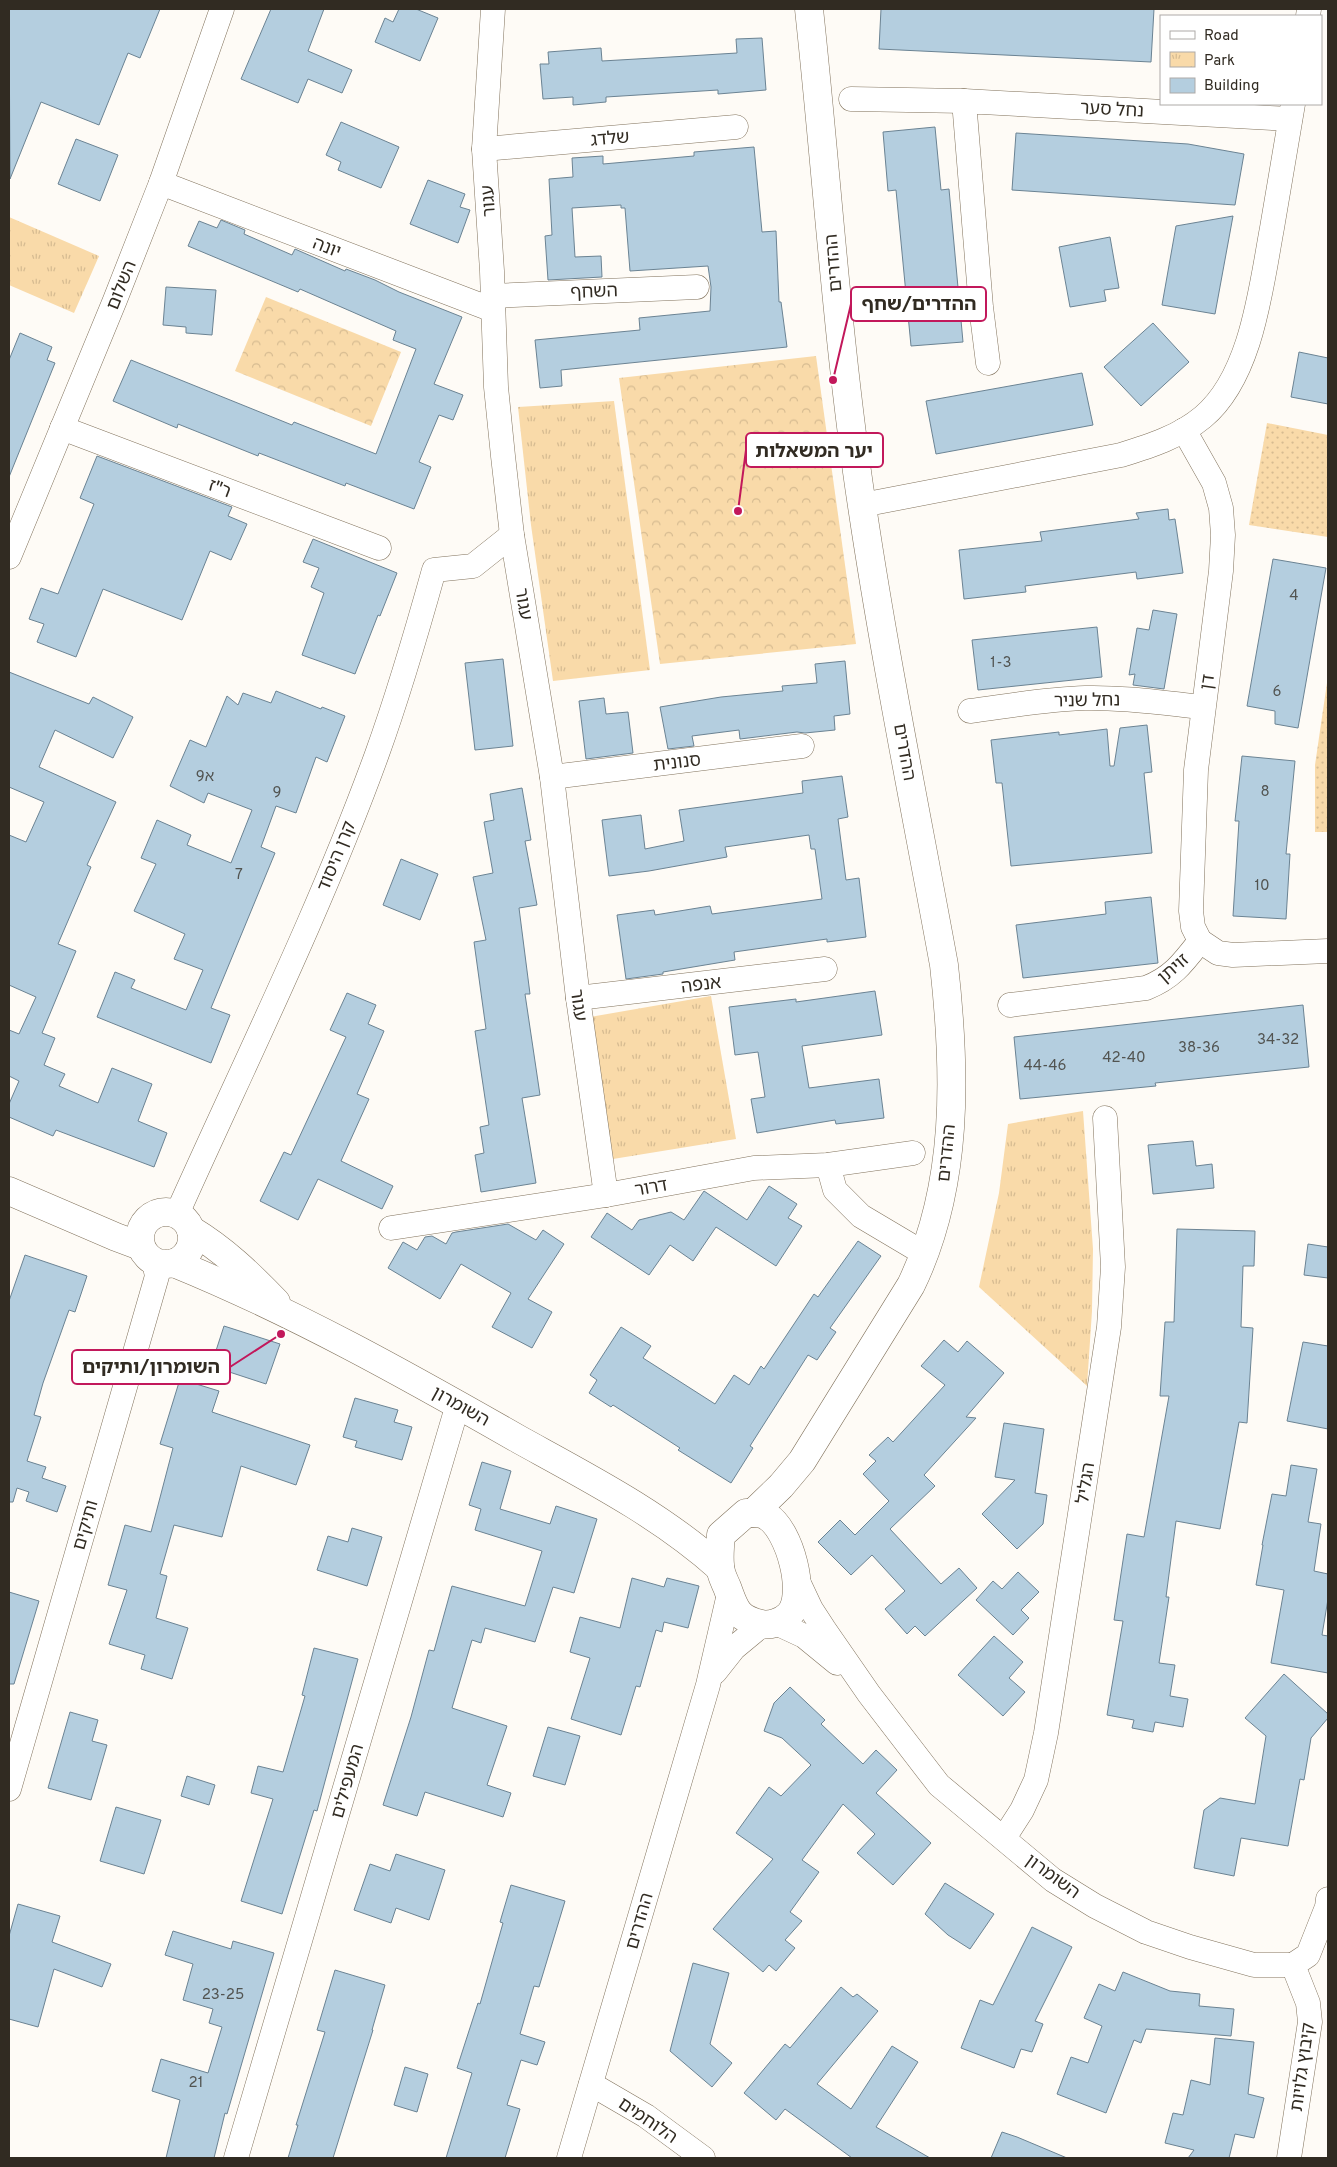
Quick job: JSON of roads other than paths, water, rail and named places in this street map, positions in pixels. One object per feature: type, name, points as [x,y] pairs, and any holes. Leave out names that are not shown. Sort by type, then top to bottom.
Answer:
[{"type":"street","name":"השלום","points":[[9,557],[161,183],[222,9]]},
{"type":"street","name":"עגור","points":[[493,9],[484,149],[496,387],[512,535],[552,777],[578,998],[606,1195]]},
{"type":"street","name":"ההדרים","points":[[753,1513],[781,1486],[802,1461],[911,1285],[925,1254],[936,1220],[948,1148],[952,1087],[951,1026],[944,965],[862,505],[834,278],[821,118],[809,9]]},
{"type":"street","name":"נחל סער","points":[[851,99],[1292,112]]},
{"type":"street","points":[[964,101],[980,307],[988,363]]},
{"type":"street","points":[[862,505],[1120,455],[1155,445],[1204,417],[1223,394],[1236,372],[1251,335],[1263,280],[1292,112]]},
{"type":"street","name":"שלדג","points":[[484,149],[736,127]]},
{"type":"street","name":"יונה","points":[[161,183],[493,303]]},
{"type":"street","name":"השחף","points":[[493,303],[697,287]]},
{"type":"street","name":"ר\"ז","points":[[62,428],[379,548]]},
{"type":"street","name":"דן","points":[[1184,430],[1214,483],[1221,508],[1223,535],[1221,571],[1196,770],[1191,880],[1193,927],[1200,941]]},
{"type":"street","name":"קרן היסוד","points":[[184,1222],[336,859],[377,754],[402,683],[434,570],[473,566],[512,535]]},
{"type":"street","name":"נחל שניר","points":[[970,711],[1053,700],[1086,698],[1123,699],[1204,707]]},
{"type":"street","name":"סנונית","points":[[552,777],[802,746]]},
{"type":"street","name":"זויתן","points":[[1010,1005],[1146,988],[1163,982],[1176,970],[1200,941],[1218,953],[1233,955],[1328,951]]},
{"type":"street","name":"אנפה","points":[[578,998],[825,969]]},
{"type":"street","name":"הגליל","points":[[1004,1838],[1022,1810],[1036,1780],[1046,1733],[1109,1327],[1113,1267],[1105,1118]]},
{"type":"street","name":"דרור","points":[[391,1228],[606,1195],[754,1168],[828,1165],[913,1153]]},
{"type":"street","points":[[828,1165],[836,1190],[861,1216],[925,1254]]},
{"type":"street","name":"השומרון","points":[[9,1191],[153,1249],[286,1312],[458,1404],[634,1504],[696,1546],[720,1568]]},
{"type":"street","points":[[161,1212],[184,1222],[192,1244],[185,1256],[153,1249],[147,1218],[161,1212]]},
{"type":"street","name":"השומרון","points":[[184,1222],[215,1244],[246,1270],[286,1312]]},
{"type":"street","name":"ותיקים","points":[[9,1789],[157,1276],[153,1249]]},
{"type":"street","name":"המעפילים","points":[[236,2158],[458,1404]]},
{"type":"street","name":"ההדרים","points":[[786,1540],[790,1501],[802,1461]]},
{"type":"street","name":"השומרון","points":[[634,1504],[721,1535]]},
{"type":"street","points":[[746,1513],[753,1513],[767,1516],[777,1525],[786,1540],[797,1587],[794,1607],[789,1615],[770,1624],[749,1621],[739,1614],[732,1603],[720,1568],[721,1535],[746,1513]]},
{"type":"street","name":"השומרון","points":[[795,1575],[811,1610],[869,1694],[939,1785],[1053,1880],[1094,1906],[1146,1932],[1190,1948],[1254,1965],[1293,1965]]},
{"type":"street","name":"ההדרים","points":[[569,2158],[708,1685],[730,1594]]},
{"type":"street","name":"ההדרים","points":[[708,1685],[734,1648],[770,1624]]},
{"type":"street","name":"השומרון","points":[[770,1624],[804,1636],[822,1649],[869,1694]]},
{"type":"street","points":[[1293,1965],[1308,1955],[1327,1908],[1328,1899]]},
{"type":"street","name":"קיבוץ גלויות","points":[[1289,2158],[1310,2022],[1308,2003],[1293,1965]]},
{"type":"street","name":"הלוחמים","points":[[591,2084],[646,2116],[703,2158]]},
{"type":"place","name":"ההדרים/שחף","points":[[833,380]]},
{"type":"place","name":"יער המשאלות","points":[[738,511]]},
{"type":"place","name":"השומרון/ותיקים","points":[[281,1334]]}]
